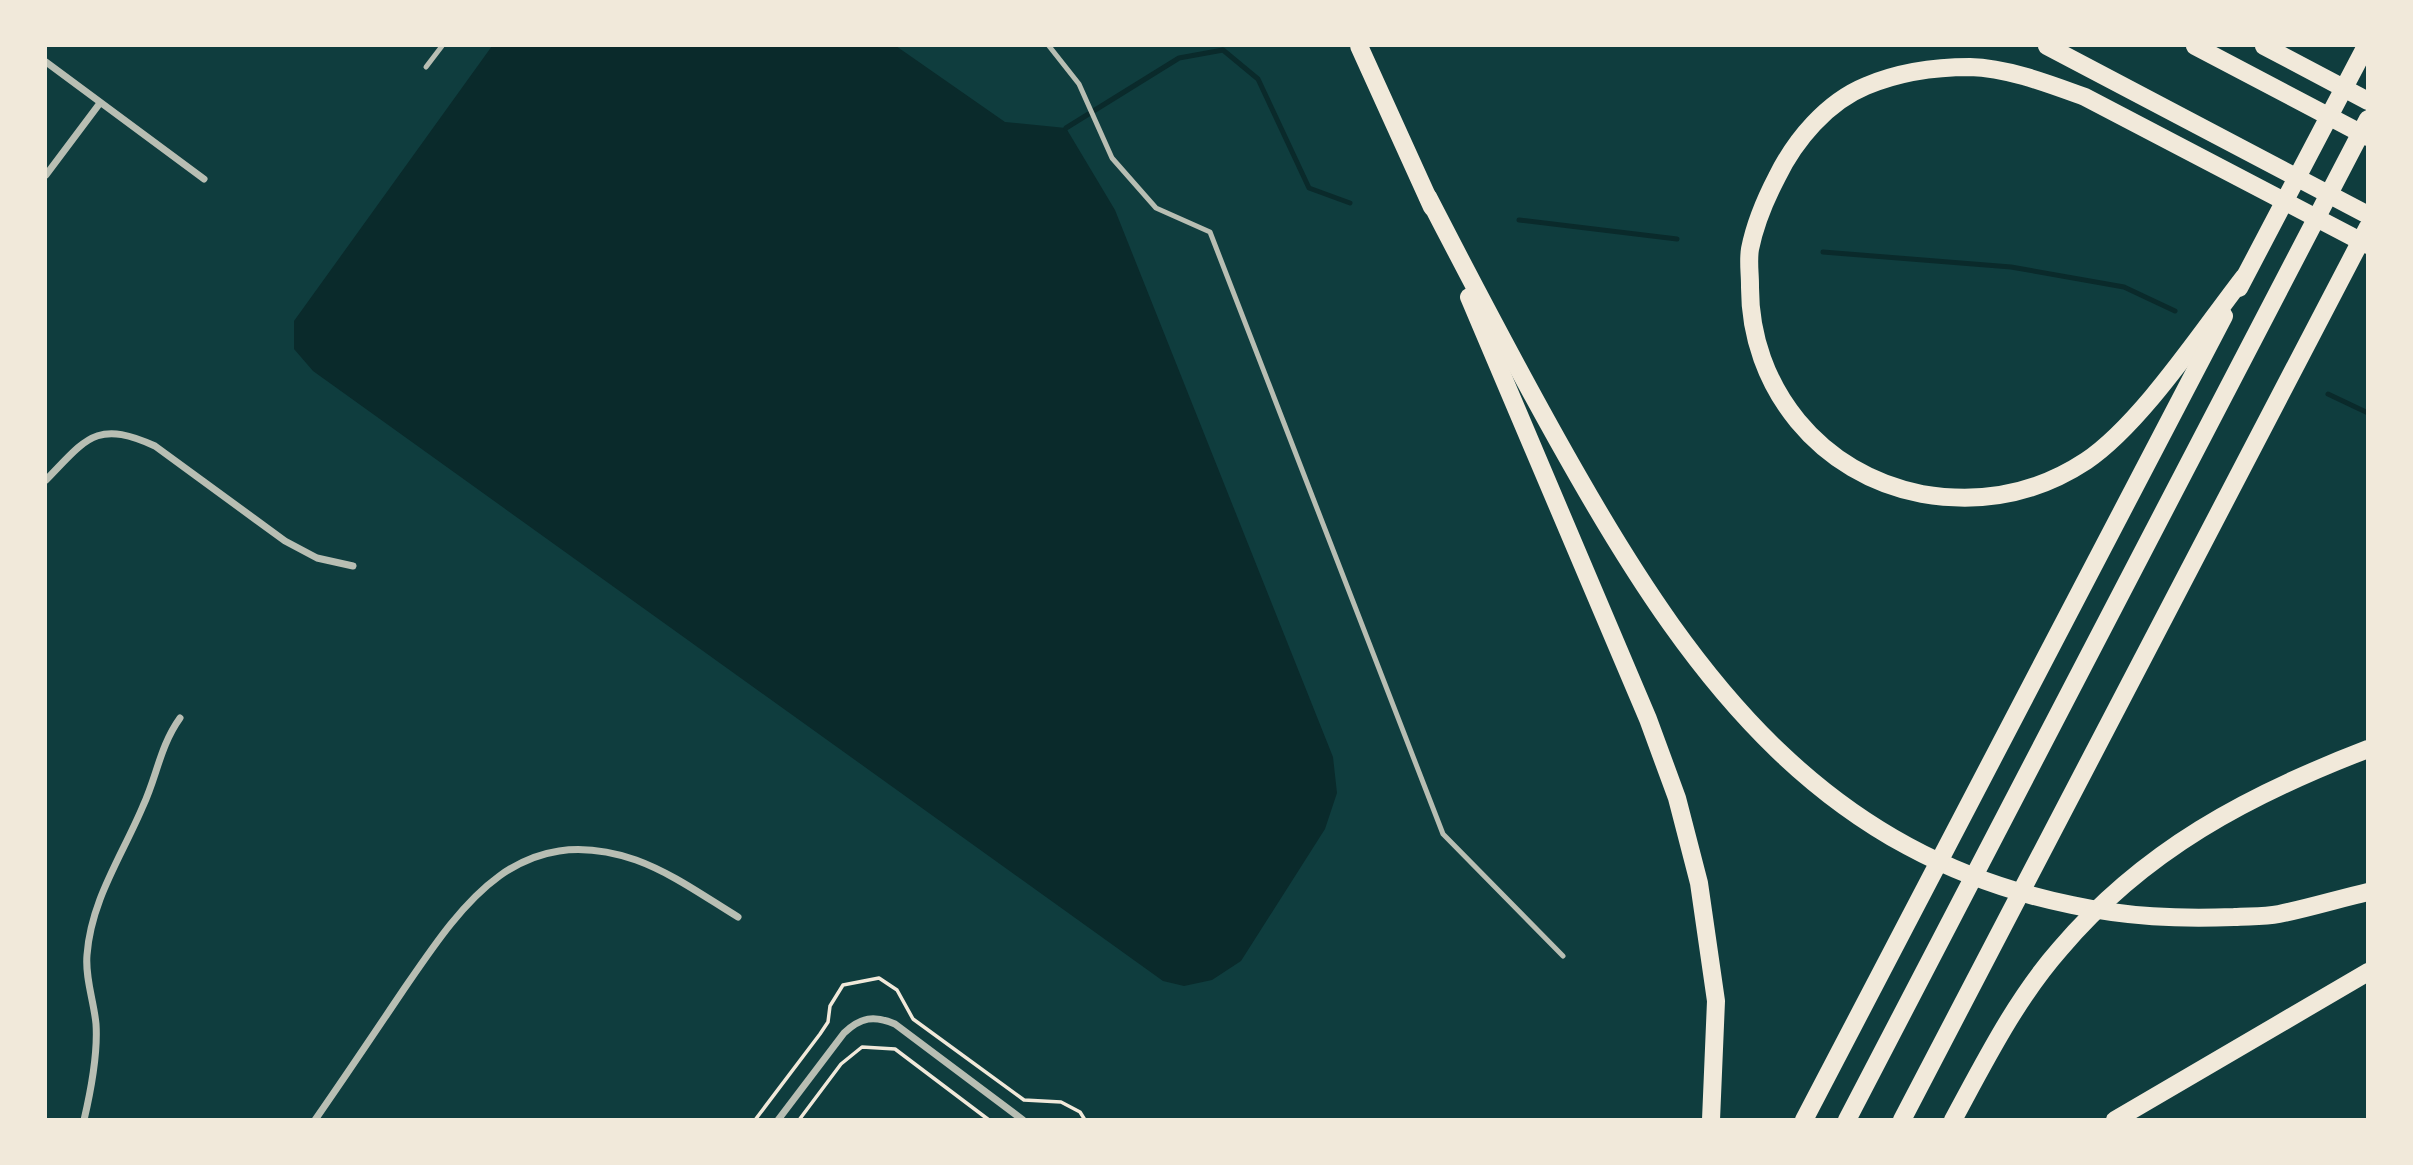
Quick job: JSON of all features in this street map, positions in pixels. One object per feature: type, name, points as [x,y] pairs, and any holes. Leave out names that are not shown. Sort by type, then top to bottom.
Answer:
[{"type":"highway","points":[[1359,46],[1428,197],[1506,390],[1648,719],[1677,799],[1699,883],[1716,1001],[1711,1119]]},
{"type":"highway","points":[[2047,46],[2368,215]]},
{"type":"highway","points":[[2195,46],[2368,137]]},
{"type":"highway","points":[[1804,1119],[2366,46]]},
{"type":"highway","points":[[2269,49],[2368,101]]},
{"type":"highway","points":[[2244,277],[2119,432],[2087,460],[2029,490],[1992,498],[1952,499],[1911,491],[1870,479],[1843,463],[1804,432],[1776,391],[1757,349],[1749,309],[1750,251],[1762,208],[1788,154],[1833,106],[1863,86],[1901,74],[1931,69],[1974,67],[2011,74],[2085,97],[2368,245]]},
{"type":"highway","points":[[1847,1119],[2368,119]]},
{"type":"highway","points":[[1428,197],[1521,376],[1630,568],[1723,696],[1783,759],[1841,805],[1900,842],[1955,870],[2000,887],[2113,914],[2176,919],[2277,915],[2368,892]]},
{"type":"highway","points":[[1902,1119],[2368,228]]},
{"type":"highway","points":[[1954,1119],[2020,1003],[2058,951],[2130,879],[2216,817],[2275,786],[2368,749]]},
{"type":"highway","points":[[2115,1119],[2368,972]]},
{"type":"street","points":[[46,62],[204,179]]},
{"type":"street","points":[[46,174],[100,103]]},
{"type":"street","points":[[46,480],[93,437],[108,431],[130,435],[155,446],[285,541],[317,558],[353,566]]},
{"type":"street","points":[[84,1119],[89,1097],[96,1027],[87,957],[97,906],[115,861],[145,803],[166,737],[180,718]]},
{"type":"street","points":[[316,1119],[454,919],[488,882],[527,858],[580,850],[626,858],[662,872],[738,917]]},
{"type":"street","points":[[778,1119],[844,1033],[857,1021],[871,1018],[895,1024],[1023,1119]]},
{"type":"lane","points":[[426,67],[442,46]]},
{"type":"lane","points":[[1049,46],[1079,84],[1111,158],[1156,208],[1210,232],[1443,834],[1563,957]]},
{"type":"path","points":[[755,1119],[820,1034],[828,1021],[830,1006],[843,985],[879,978],[897,990],[913,1019],[1024,1100],[1061,1102],[1080,1112],[1085,1119]]},
{"type":"path","points":[[799,1119],[841,1064],[862,1046],[895,1049],[989,1119]]},
{"type":"water","points":[[492,46],[896,46],[1005,122],[1066,128],[1115,210],[1333,757],[1337,793],[1325,829],[1241,961],[1212,980],[1184,986],[1163,981],[313,371],[294,349],[294,321]]},
{"type":"waterway","points":[[1066,128],[1179,58],[1223,50],[1258,79],[1309,188],[1350,203]]},
{"type":"waterway","points":[[1519,220],[1677,239]]},
{"type":"waterway","points":[[1823,252],[2011,267],[2124,287],[2175,311]]},
{"type":"waterway","points":[[2328,394],[2368,413]]}]
